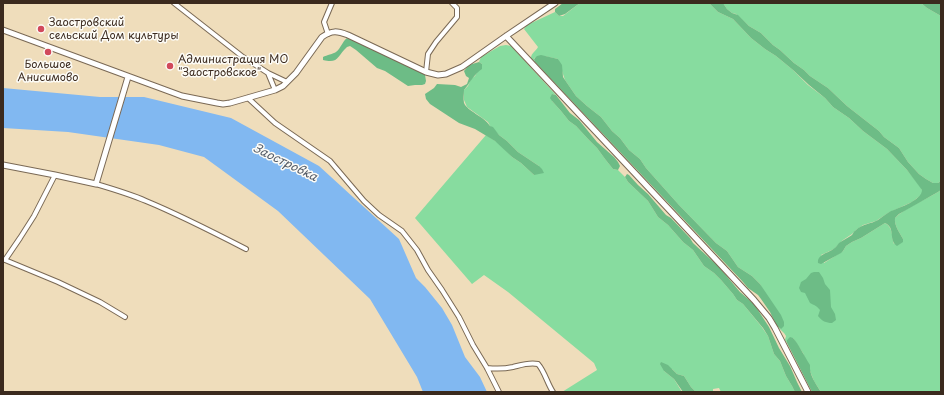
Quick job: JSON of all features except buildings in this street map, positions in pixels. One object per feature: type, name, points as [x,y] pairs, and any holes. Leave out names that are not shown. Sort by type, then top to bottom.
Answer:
[{"type":"street","points":[[174,3],[243,57],[268,73],[287,82]]},
{"type":"street","points":[[328,34],[324,22],[332,3]]},
{"type":"street","points":[[426,72],[428,54],[457,17],[457,8],[452,3]]},
{"type":"street","points":[[3,30],[182,96],[223,104],[276,90],[296,73],[322,37],[334,32],[348,35],[426,72],[438,75],[446,74],[462,67],[555,3]]},
{"type":"street","points":[[506,36],[754,300],[772,323],[808,392]]},
{"type":"street","points":[[268,73],[276,90]]},
{"type":"street","points":[[96,184],[128,76]]},
{"type":"street","points":[[248,98],[275,123],[330,161],[364,201],[379,215],[402,231],[417,250],[428,270],[459,317],[473,346],[487,368],[499,392]]},
{"type":"street","points":[[3,165],[55,174],[96,184],[144,200],[192,221],[246,249]]},
{"type":"street","points":[[55,174],[34,216],[4,260],[58,282],[100,302],[126,317]]},
{"type":"street","points":[[487,368],[499,370],[525,364],[538,364],[553,392]]},
{"type":"green space","points":[[563,3],[580,3],[565,14],[559,16],[555,12],[555,9]]},
{"type":"green space","points":[[580,3],[709,3],[718,12],[733,19],[751,38],[776,56],[825,98],[833,107],[887,149],[907,170],[921,187],[921,195],[912,202],[888,213],[876,221],[863,225],[834,249],[821,255],[824,263],[843,251],[846,246],[852,242],[885,223],[890,227],[894,244],[903,239],[896,227],[895,218],[910,207],[941,190],[941,392],[821,392],[814,381],[803,353],[793,338],[787,340],[787,343],[785,340],[786,336],[777,326],[781,329],[760,284],[752,276],[738,267],[727,251],[716,243],[679,205],[646,168],[640,159],[629,150],[601,117],[576,96],[565,80],[558,59],[544,56],[534,58],[535,62],[531,58],[538,47],[524,29],[527,25],[555,12],[559,16],[563,16]]},
{"type":"green space","points":[[709,3],[723,3],[727,9],[738,15],[749,26],[761,33],[794,63],[828,88],[847,106],[899,148],[908,162],[919,174],[933,183],[938,183],[941,181],[941,190],[899,214],[895,218],[896,227],[903,239],[903,242],[897,246],[894,243],[890,228],[885,223],[846,246],[841,253],[821,264],[818,263],[821,256],[852,235],[858,228],[878,220],[891,211],[910,203],[921,194],[922,190],[907,170],[887,149],[833,107],[825,98],[776,56],[751,38],[733,19],[718,12]]},
{"type":"green space","points":[[723,3],[921,3],[941,16],[941,181],[938,183],[933,183],[919,174],[908,162],[899,148],[847,106],[828,88],[794,63],[761,33],[749,26],[736,14],[727,9]]},
{"type":"green space","points":[[921,3],[941,3],[941,16],[927,8]]},
{"type":"green space","points":[[347,38],[417,70],[425,75],[425,84],[408,86],[385,71],[377,68],[350,46],[347,47],[335,60],[323,60],[323,57],[336,52]]},
{"type":"green space","points":[[500,46],[511,46],[556,95],[552,94],[552,101],[569,121],[576,126],[597,148],[613,169],[618,170],[648,201],[658,217],[693,250],[704,266],[714,273],[737,300],[743,304],[768,336],[774,354],[780,361],[795,392],[721,392],[719,388],[713,389],[713,392],[696,392],[684,376],[677,374],[672,369],[664,371],[674,379],[682,392],[562,392],[597,370],[594,363],[508,292],[484,275],[472,284],[415,218],[486,135],[500,144],[512,157],[534,175],[539,166],[518,152],[490,126],[488,122],[467,107],[464,100],[464,90],[482,64],[479,62],[481,57]]},
{"type":"green space","points":[[541,55],[558,59],[562,65],[563,77],[576,96],[601,117],[629,150],[640,159],[646,168],[679,205],[716,243],[727,251],[738,267],[752,276],[760,284],[781,315],[784,326],[781,329],[777,326],[770,312],[758,295],[748,288],[535,62],[534,59]]},
{"type":"green space","points":[[479,62],[482,64],[482,69],[474,76],[464,90],[464,103],[469,109],[493,127],[499,135],[518,152],[539,166],[544,173],[534,175],[495,141],[475,129],[459,123],[430,104],[426,99],[425,94],[437,84],[455,85],[461,87],[467,84],[469,78],[466,76],[464,71],[469,65]]},
{"type":"green space","points":[[552,94],[556,95],[570,113],[579,120],[597,142],[614,157],[620,166],[618,170],[613,169],[597,148],[576,126],[569,121],[550,98]]},
{"type":"green space","points":[[627,174],[648,194],[666,215],[671,218],[693,243],[719,267],[740,292],[754,304],[769,327],[802,392],[795,392],[780,361],[774,354],[768,336],[763,328],[721,280],[704,266],[693,250],[658,217],[648,201],[628,182],[625,177]]},
{"type":"green space","points":[[814,272],[819,272],[830,290],[831,307],[835,314],[836,320],[832,323],[824,321],[818,316],[820,310],[810,303],[805,293],[801,292],[799,288],[801,282]]},
{"type":"green space","points":[[790,337],[793,338],[810,365],[812,376],[821,392],[812,392],[787,343],[787,340]]},
{"type":"green space","points":[[661,362],[668,365],[677,374],[684,376],[696,392],[683,392],[674,379],[664,371],[660,364]]},
{"type":"water","name":"Заостровка","points":[[3,88],[100,97],[144,97],[231,118],[319,166],[399,239],[416,278],[442,308],[452,325],[465,357],[480,377],[487,392],[423,392],[417,377],[370,299],[278,211],[204,157],[159,145],[68,132],[3,128]]},
{"type":"place","name":"Заостровский сельский Дом культуры","points":[[41,29]]},
{"type":"place","name":"Большое Анисимово","points":[[48,52]]},
{"type":"place","name":"Администрация МО \"Заостровское\"","points":[[170,66]]}]
